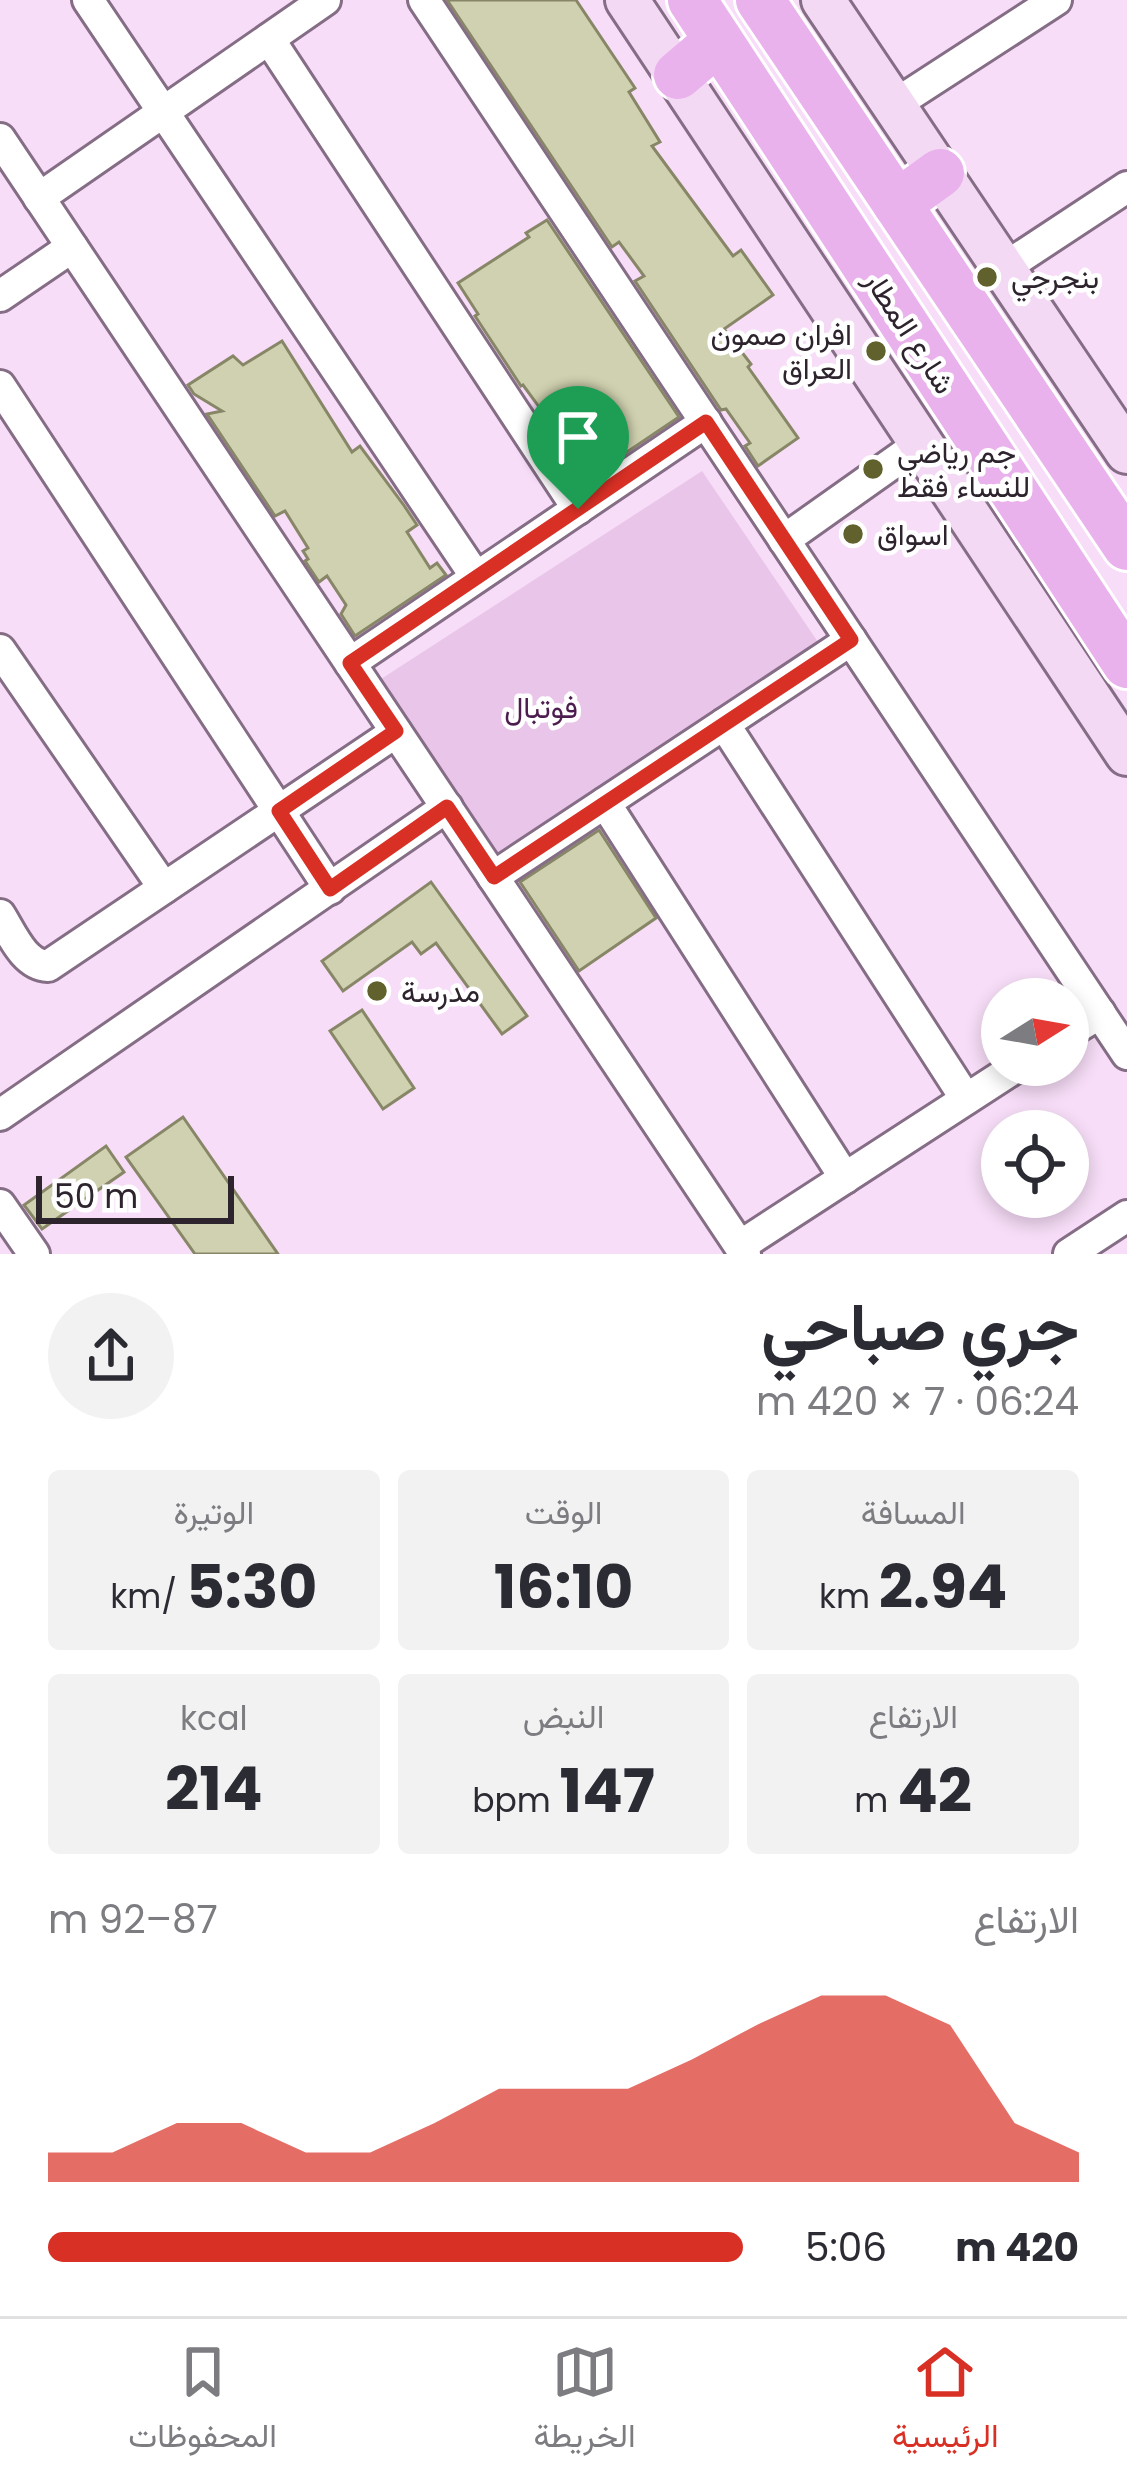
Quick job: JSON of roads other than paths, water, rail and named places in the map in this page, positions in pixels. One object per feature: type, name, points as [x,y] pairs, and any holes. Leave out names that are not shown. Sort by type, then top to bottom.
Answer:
[{"type":"main road","name":"شارع المطار","points":[[692,0],[1127,664]]},
{"type":"main road","name":"شارع المطار","points":[[760,0],[1127,546]]},
{"type":"main road","points":[[677,75],[718,41]]},
{"type":"main road","points":[[897,204],[940,173]]},
{"type":"street","points":[[39,198],[325,0]]},
{"type":"street","points":[[424,0],[1127,1054]]},
{"type":"street","points":[[627,0],[1127,754]]},
{"type":"street","points":[[823,0],[1127,452]]},
{"type":"street","points":[[894,105],[1056,0]]},
{"type":"street","points":[[90,1],[476,578]]},
{"type":"street","points":[[269,39],[578,509]]},
{"type":"street","points":[[0,139],[742,1250],[987,1086]]},
{"type":"street","points":[[1004,268],[1127,187]]},
{"type":"street","points":[[0,296],[72,247]]},
{"type":"street","points":[[4,399],[330,889]]},
{"type":"street","points":[[350,663],[706,422]]},
{"type":"street","points":[[784,540],[921,443]]},
{"type":"street","points":[[494,877],[851,640]]},
{"type":"street","points":[[0,650],[164,888]]},
{"type":"street","points":[[724,724],[966,1100]]},
{"type":"street","points":[[0,915],[31,962],[48,966],[396,731]]},
{"type":"street","points":[[605,803],[845,1178]]},
{"type":"street","points":[[0,1115],[447,807]]},
{"type":"street","points":[[1089,1020],[1100,1013]]},
{"type":"street","points":[[0,1205],[34,1254]]},
{"type":"street","points":[[1070,1254],[1127,1216]]},
{"type":"place","name":"بنجرجي","points":[[987,277]]},
{"type":"place","name":"افران صمون العراق","points":[[876,351]]},
{"type":"place","name":"جم رياضي للنساء فقط","points":[[873,469]]},
{"type":"place","name":"اسواق","points":[[853,534]]},
{"type":"place","name":"مدرسة","points":[[377,991]]},
{"type":"park label","name":"فوتبال","points":[[541,707]]}]
